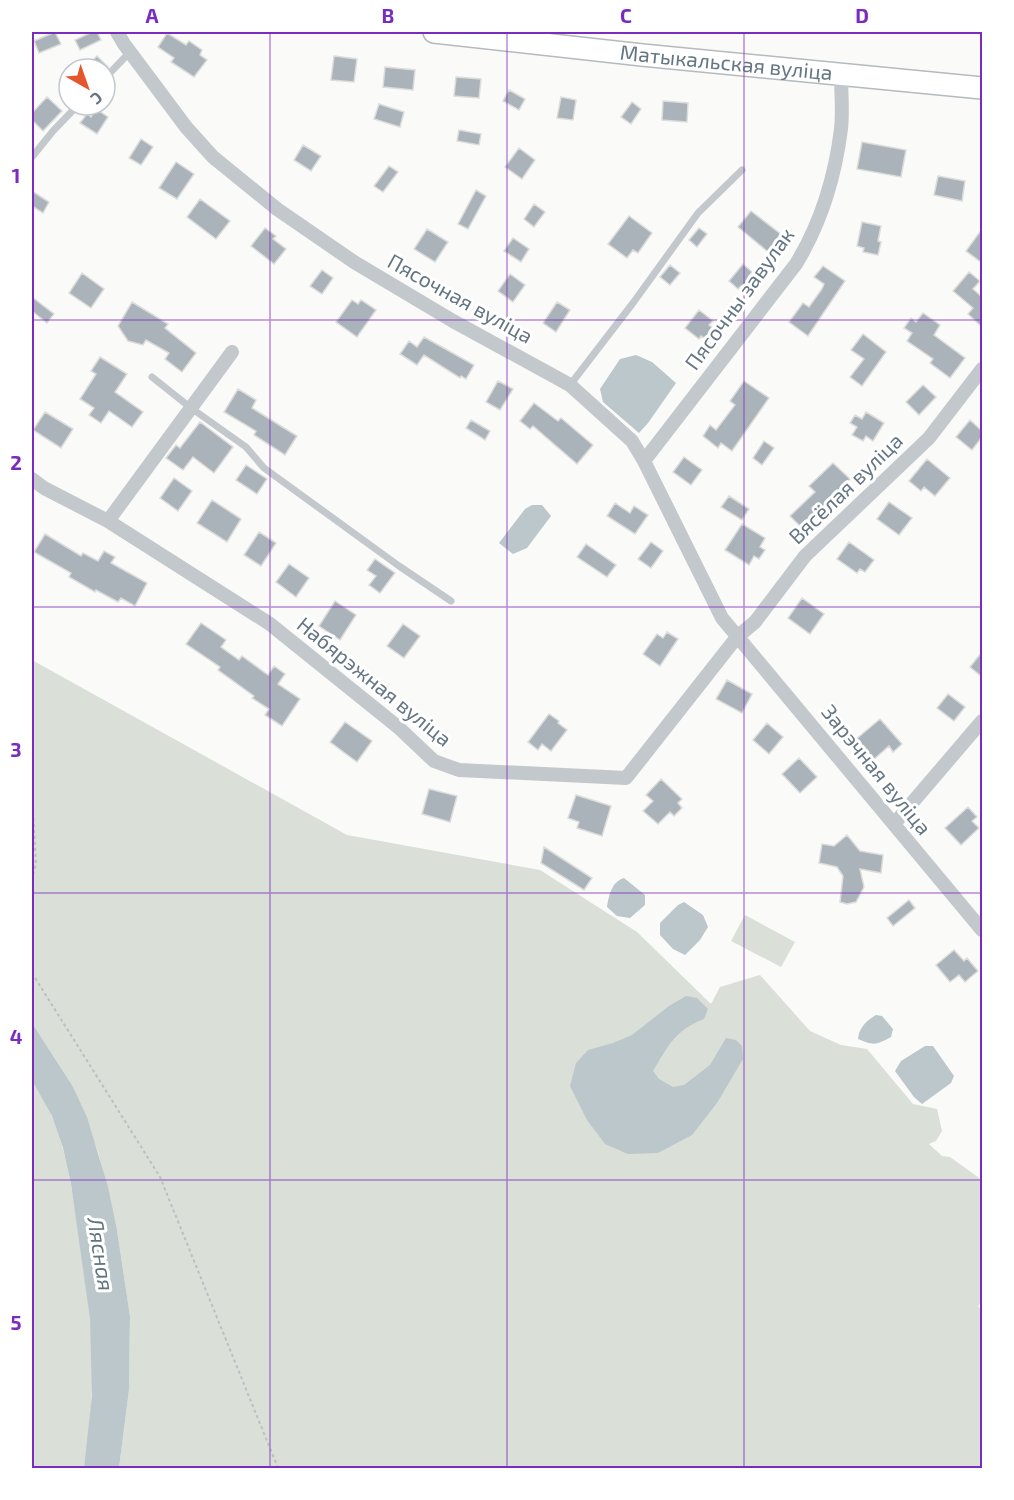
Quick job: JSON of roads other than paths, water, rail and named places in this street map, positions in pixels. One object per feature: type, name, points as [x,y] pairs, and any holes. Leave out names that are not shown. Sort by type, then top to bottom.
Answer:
[{"type":"main road","name":"Матыкальская вуліца","points":[[434,32],[982,88]]},
{"type":"street","name":"Пясочная вуліца","points":[[117,32],[186,127],[213,157],[277,209],[354,262],[453,321],[570,385],[632,441],[722,618],[737,637]]},
{"type":"street","name":"Пясочны завулак","points":[[644,461],[795,264],[811,239],[833,174],[841,128],[841,73]]},
{"type":"street","points":[[108,521],[232,352]]},
{"type":"street","name":"Вясёлая вуліца","points":[[737,637],[755,622],[805,556],[928,438],[982,369]]},
{"type":"street","name":"Набярэжная вуліца","points":[[32,479],[44,488],[108,521],[270,624],[398,727],[435,762],[459,770],[626,778],[737,637]]},
{"type":"street","name":"Зарэчная вуліца","points":[[737,637],[982,930]]},
{"type":"street","points":[[894,825],[982,720]]},
{"type":"lane","points":[[117,66],[130,52]]},
{"type":"lane","points":[[32,157],[67,117]]},
{"type":"lane","points":[[570,385],[698,213],[742,170]]},
{"type":"lane","points":[[152,376],[191,408],[246,447],[264,468],[451,601]]},
{"type":"water","points":[[636,355],[652,362],[676,383],[639,433],[603,402],[600,389],[620,359]]},
{"type":"water","points":[[532,505],[542,505],[551,516],[527,548],[513,554],[499,543],[525,509]]},
{"type":"water","points":[[624,878],[645,895],[645,905],[630,918],[617,916],[607,907],[613,886]]},
{"type":"water","points":[[684,902],[703,915],[708,927],[700,940],[685,955],[673,949],[660,935],[660,923]]},
{"type":"water","points":[[686,996],[697,998],[708,1009],[704,1019],[686,1028],[668,1046],[653,1071],[659,1079],[673,1087],[684,1085],[710,1065],[726,1038],[736,1040],[742,1046],[743,1059],[717,1103],[692,1135],[658,1153],[628,1154],[605,1144],[587,1120],[570,1086],[576,1063],[588,1050],[632,1035],[669,1006]]},
{"type":"water","points":[[876,1015],[882,1016],[893,1029],[891,1037],[875,1044],[858,1039],[864,1025]]},
{"type":"water","name":"Лясная","points":[[32,1023],[72,1085],[87,1117],[108,1187],[117,1230],[130,1316],[129,1390],[119,1468],[84,1468],[92,1395],[90,1319],[71,1184],[63,1148],[52,1116],[32,1080]]},
{"type":"water","points":[[925,1046],[933,1046],[954,1076],[951,1083],[922,1104],[895,1071],[901,1061]]}]
